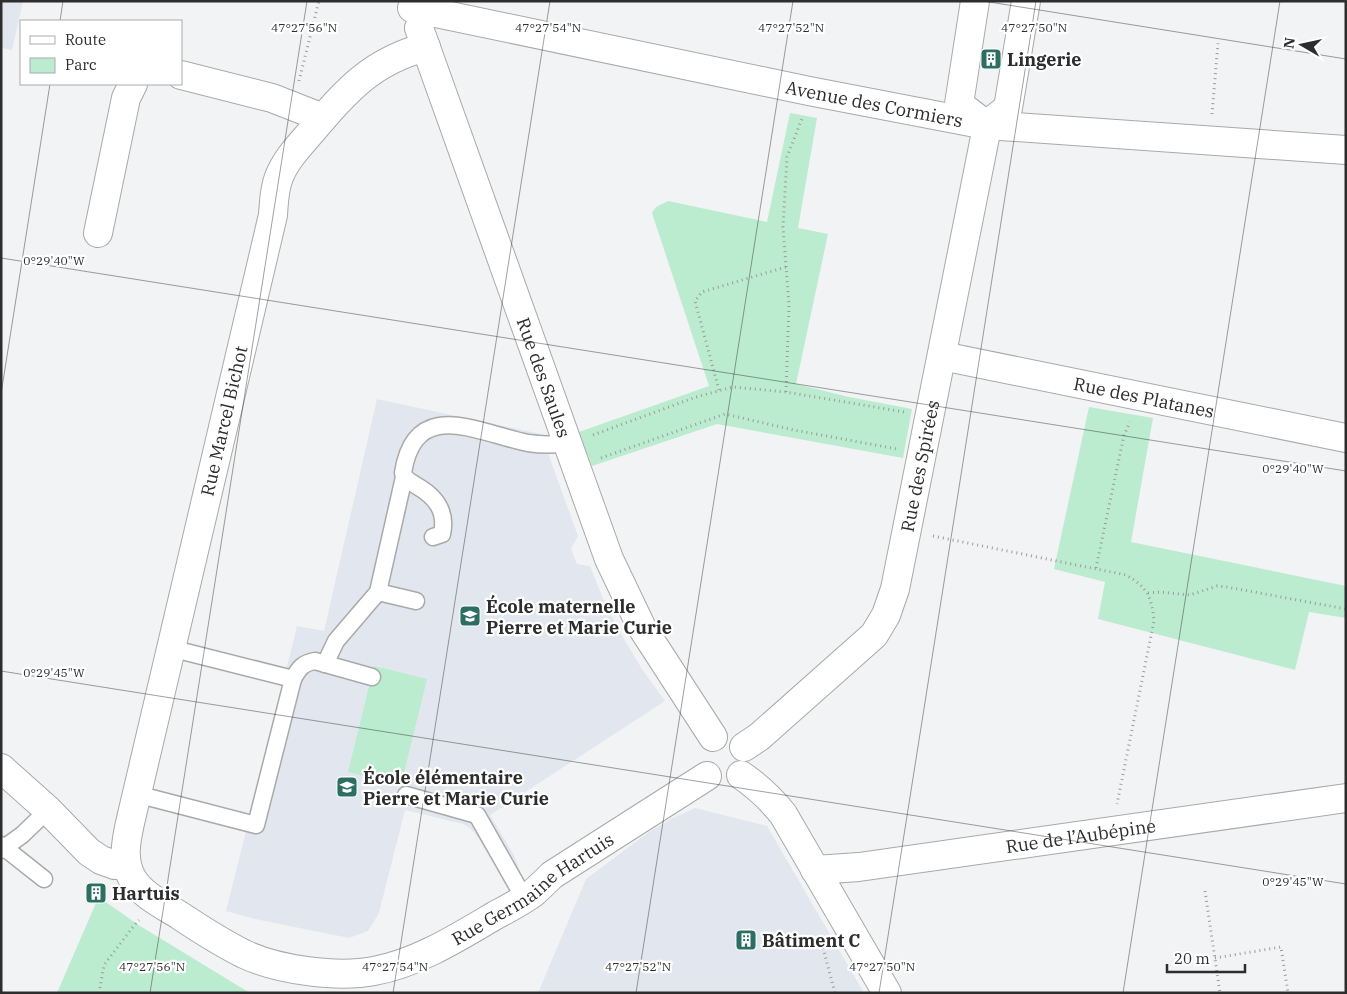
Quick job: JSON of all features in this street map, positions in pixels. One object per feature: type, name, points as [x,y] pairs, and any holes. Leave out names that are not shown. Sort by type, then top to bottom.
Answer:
[{"type":"street","points":[[975,1],[959,104],[986,125],[1008,108],[1026,1]]},
{"type":"street","name":"Avenue des Cormiers","points":[[411,5],[809,91],[986,125],[1346,150]]},
{"type":"street","name":"Rue des Saules","points":[[411,5],[457,138],[577,440],[609,559],[641,626],[713,737]]},
{"type":"street","name":"Rue Marcel Bichot","points":[[126,862],[127,836],[136,794],[273,215],[278,179],[294,152],[344,94],[368,73],[393,58],[426,46]]},
{"type":"street","points":[[182,75],[272,98],[322,118]]},
{"type":"street","points":[[98,233],[126,98],[132,85]]},
{"type":"street","name":"Rue des Spirées","points":[[744,747],[759,737],[874,635],[886,615],[895,589],[986,125]]},
{"type":"street","name":"Rue des Platanes","points":[[942,356],[1346,438]]},
{"type":"street","points":[[728,735],[739,740],[744,747],[748,761],[741,775],[732,781],[717,782],[707,776],[702,770],[700,755],[704,745],[713,737],[728,735]]},
{"type":"street","points":[[1,768],[48,810],[90,852],[101,860],[115,864],[126,862]]},
{"type":"street","points":[[741,775],[766,795],[783,814],[887,993]]},
{"type":"street","name":"Rue Germaine Hartuis","points":[[126,862],[133,880],[156,901],[204,932],[246,955],[284,967],[318,973],[344,974],[375,971],[420,957],[471,930],[532,894],[552,875],[707,776]]},
{"type":"street","name":"Rue de l’Aubépine","points":[[815,870],[868,866],[1346,798]]},
{"type":"lane","points":[[325,664],[336,641],[378,592],[404,477],[404,468],[412,444],[419,434],[439,424],[466,427],[531,443],[549,445],[577,440]]},
{"type":"lane","points":[[404,477],[433,498],[441,510],[444,519],[442,534],[433,538]]},
{"type":"lane","points":[[378,592],[416,601]]},
{"type":"lane","points":[[170,648],[293,679]]},
{"type":"lane","points":[[136,794],[256,825],[293,679],[299,668],[306,663],[315,661],[372,677]]},
{"type":"lane","points":[[406,795],[477,815],[524,898]]},
{"type":"lane","points":[[44,879],[2,847],[22,835],[48,810]]},
{"type":"path","points":[[296,87],[304,65],[318,1]]},
{"type":"path","points":[[1212,120],[1218,43]]},
{"type":"path","points":[[786,392],[790,305],[784,227],[787,157],[804,115]]},
{"type":"path","points":[[720,390],[695,301],[702,292],[786,266]]},
{"type":"path","points":[[577,440],[696,397],[733,387],[786,392],[907,412]]},
{"type":"path","points":[[596,460],[725,414],[794,430],[900,450]]},
{"type":"path","points":[[1096,568],[1124,435],[1132,418]]},
{"type":"path","points":[[930,535],[1126,575],[1139,582],[1148,594],[1153,607],[1154,621],[1116,807]]},
{"type":"path","points":[[1148,594],[1160,592],[1190,595],[1216,586],[1346,609]]},
{"type":"path","points":[[1205,891],[1220,993]]},
{"type":"path","points":[[99,993],[104,965],[136,923]]},
{"type":"path","points":[[834,936],[822,944],[835,993]]},
{"type":"path","points":[[1215,958],[1281,947],[1288,993]]},
{"type":"shaded area","points":[[1,1],[23,1],[12,50],[1,48]]},
{"type":"shaded area","name":"École maternelle Pierre et Marie Curie","points":[[377,399],[541,434],[578,536],[571,549],[577,564],[590,566],[604,601],[621,634],[642,669],[665,701],[490,815],[514,855],[520,871],[505,880],[470,828],[463,824],[405,810],[379,913],[368,931],[349,938],[255,919],[226,911],[297,626],[324,631]]},
{"type":"shaded area","points":[[695,808],[767,826],[864,993],[538,993],[586,879],[649,832]]},
{"type":"green space","points":[[790,113],[817,118],[798,228],[828,234],[796,384],[849,397],[912,409],[903,458],[717,424],[592,466],[579,432],[709,386],[652,213],[656,207],[668,201],[767,222]]},
{"type":"green space","points":[[1089,407],[1153,418],[1131,542],[1346,586],[1346,618],[1309,612],[1295,670],[1098,619],[1105,582],[1054,569]]},
{"type":"green space","points":[[374,666],[427,679],[401,785],[348,772]]},
{"type":"green space","points":[[100,898],[140,926],[250,993],[57,993],[96,903]]},
{"type":"place","name":"Lingerie","points":[[991,59]]},
{"type":"place","name":"École maternelle Pierre et Marie Curie","points":[[470,616]]},
{"type":"place","name":"École élémentaire Pierre et Marie Curie","points":[[347,787]]},
{"type":"place","name":"Hartuis","points":[[96,893]]},
{"type":"place","name":"Bâtiment C","points":[[746,940]]}]
